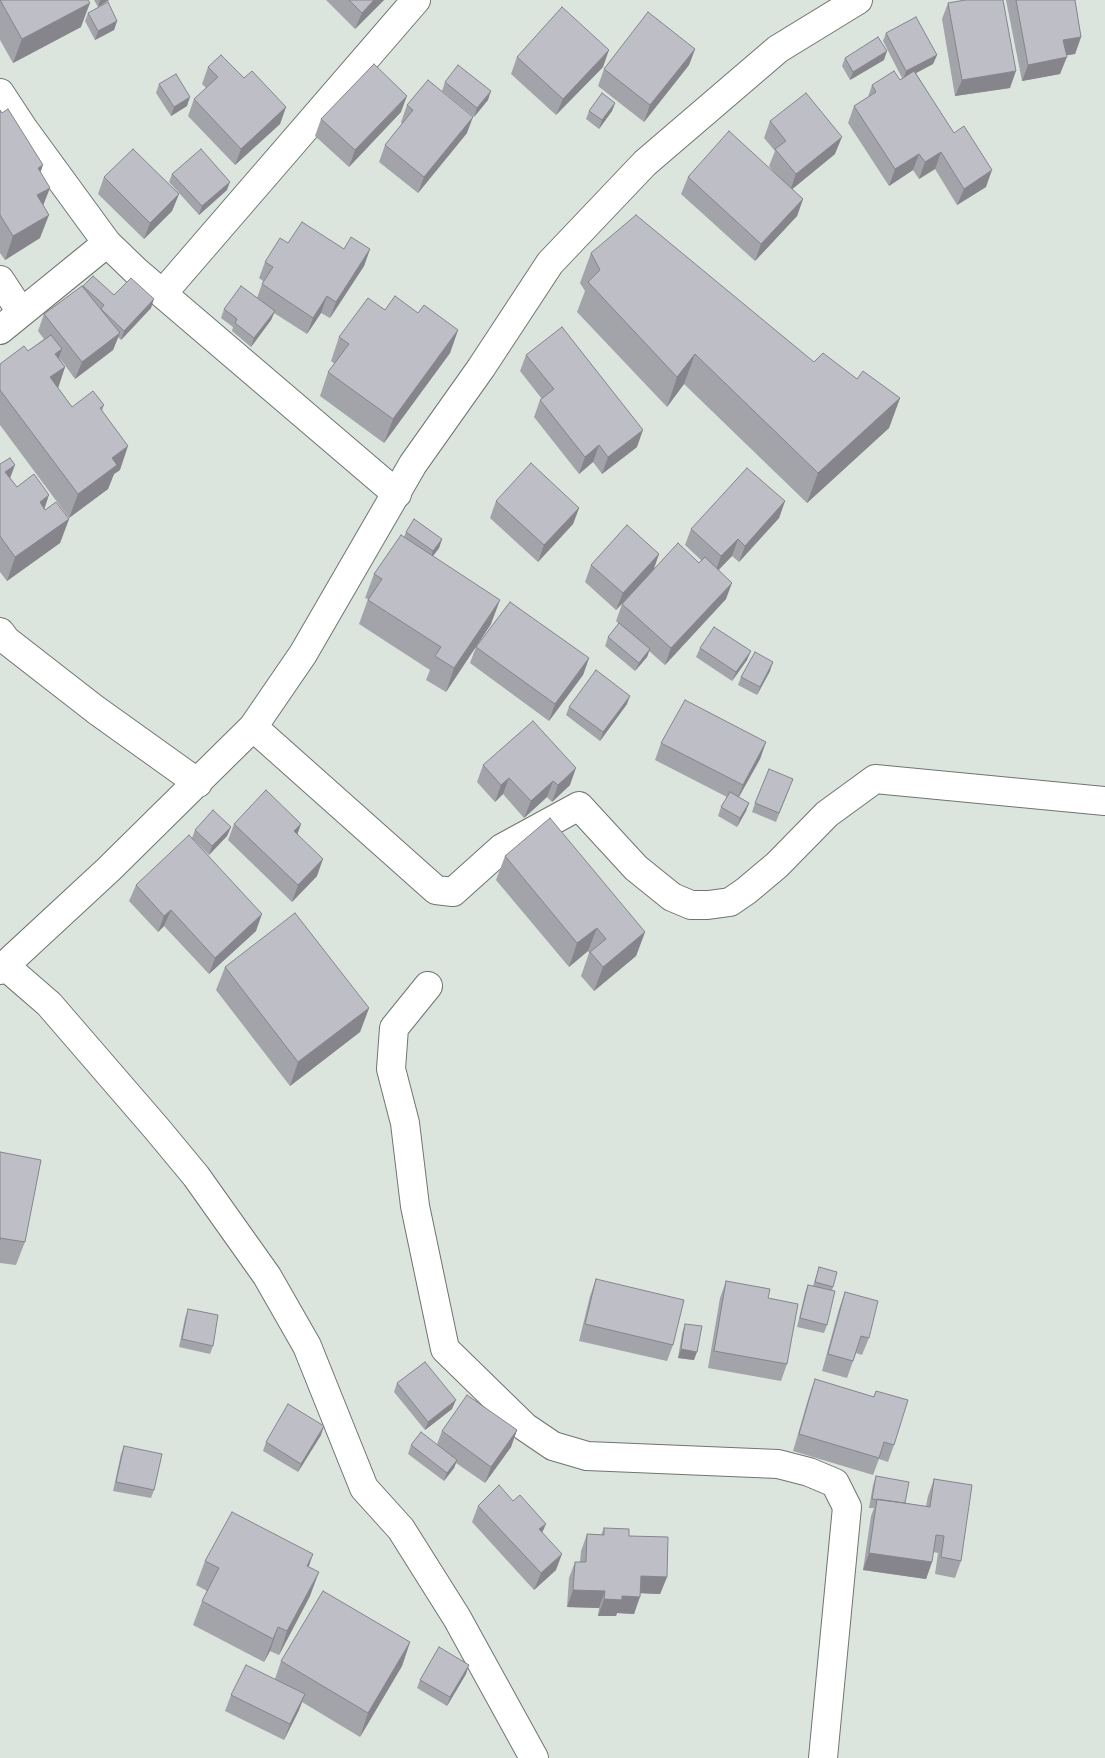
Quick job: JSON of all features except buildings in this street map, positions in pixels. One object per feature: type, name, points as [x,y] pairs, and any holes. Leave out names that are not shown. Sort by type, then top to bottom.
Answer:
[{"type":"street","points":[[163,293],[416,0]]},
{"type":"street","points":[[534,1758],[457,1618],[400,1529],[364,1488],[307,1346],[267,1276],[196,1176],[157,1129],[49,1004],[2,967],[108,870],[252,727],[303,654],[413,464],[481,368],[550,263],[645,163],[778,49],[845,4]]},
{"type":"street","points":[[0,93],[23,128],[107,243],[397,494]]},
{"type":"street","points":[[0,330],[107,243]]},
{"type":"street","points":[[0,280],[21,312]]},
{"type":"street","points":[[0,632],[6,640],[96,710],[198,782]]},
{"type":"street","points":[[252,727],[436,890],[453,892],[502,848],[579,806],[636,868],[672,897],[691,905],[708,905],[730,902],[746,891],[778,865],[827,814],[875,779],[1105,802]]},
{"type":"street","points":[[428,986],[394,1028],[391,1069],[405,1123],[415,1206],[446,1349],[525,1427],[553,1446],[586,1456],[778,1464],[809,1472],[835,1483],[847,1507],[823,1758]]}]
